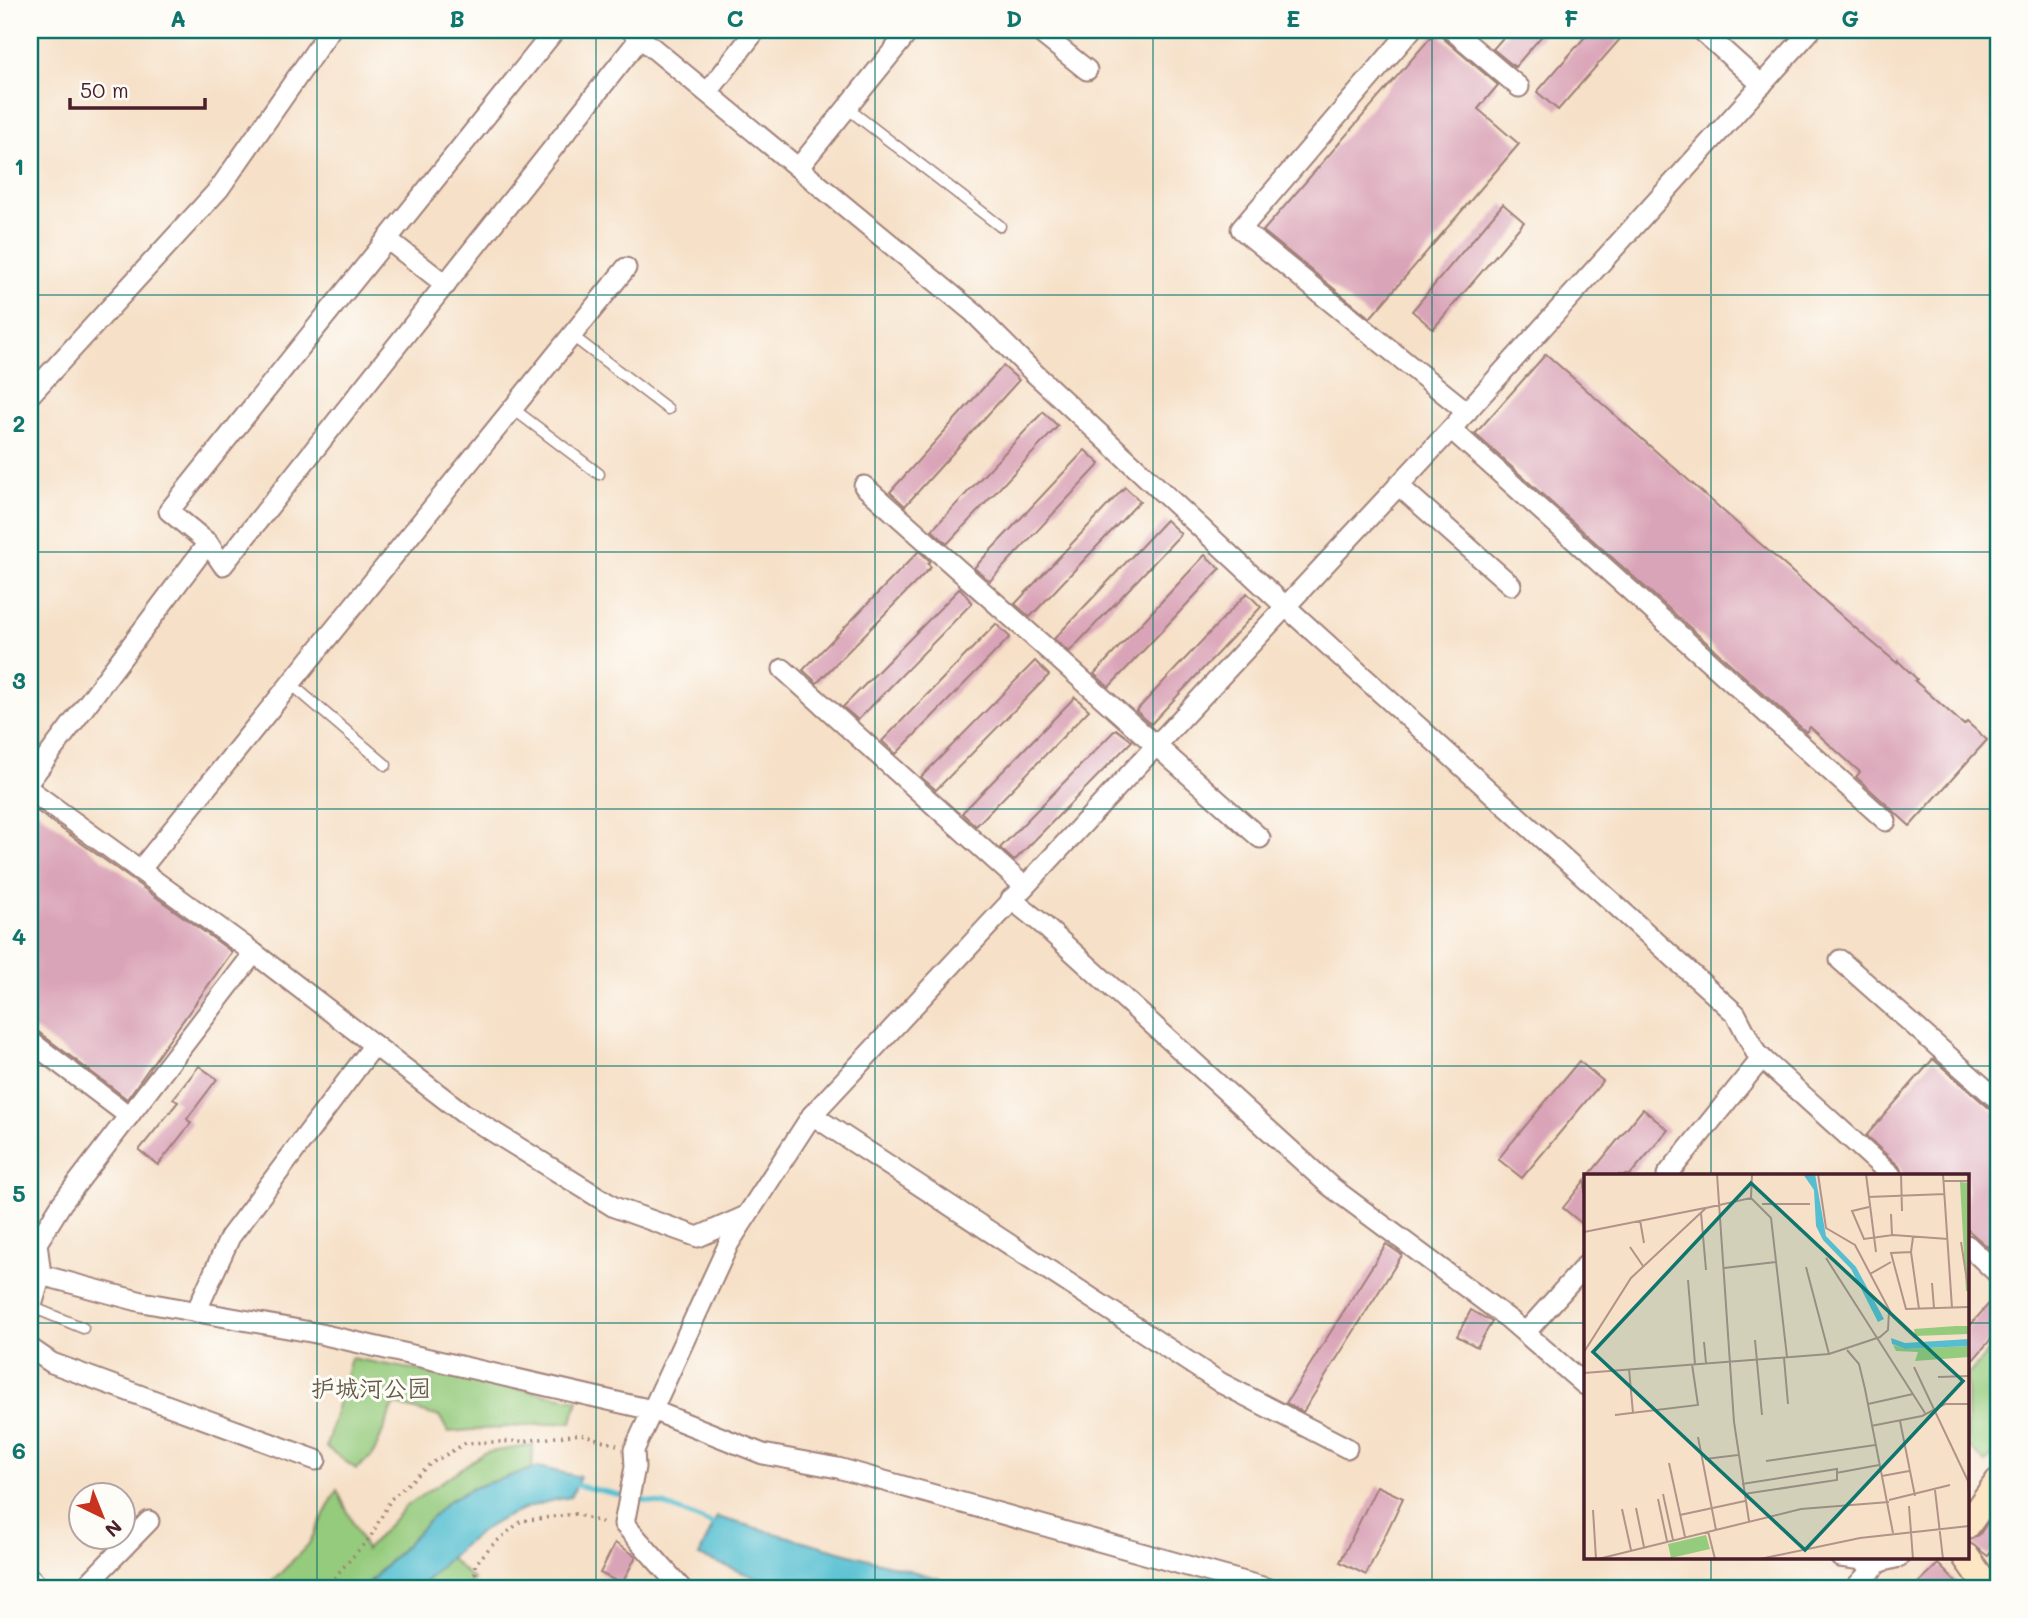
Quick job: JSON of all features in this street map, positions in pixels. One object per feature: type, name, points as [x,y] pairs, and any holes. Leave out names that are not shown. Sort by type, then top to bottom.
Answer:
[{"type":"main road","points":[[1968,1524],[1998,1482]]},
{"type":"main road","points":[[1967,1558],[1988,1588]]},
{"type":"street","points":[[30,395],[219,188],[330,30]]},
{"type":"street","points":[[555,30],[169,511],[208,543],[223,565],[446,285],[636,33],[974,313],[1033,373],[1285,606],[1736,1014],[1762,1058],[1890,1174]]},
{"type":"street","points":[[708,92],[756,30]]},
{"type":"street","points":[[799,167],[910,30]]},
{"type":"street","points":[[1037,30],[1087,70]]},
{"type":"street","points":[[1411,30],[1241,229],[1466,412]]},
{"type":"street","points":[[1452,30],[1519,87]]},
{"type":"street","points":[[1702,30],[1762,85]]},
{"type":"street","points":[[681,1588],[627,1527],[634,1458],[652,1410],[729,1243],[812,1115],[1451,429],[1811,30]]},
{"type":"street","points":[[387,239],[446,285]]},
{"type":"street","points":[[140,870],[626,268]]},
{"type":"street","points":[[1451,429],[1886,821]]},
{"type":"street","points":[[1398,485],[1511,585]]},
{"type":"street","points":[[864,486],[1260,838]]},
{"type":"street","points":[[30,780],[208,543]]},
{"type":"street","points":[[783,669],[1017,893],[1052,932],[1330,1186],[1525,1333],[1584,1384]]},
{"type":"street","points":[[30,790],[254,953],[463,1113],[614,1207],[698,1237],[746,1216]]},
{"type":"street","points":[[31,1309],[41,1275],[37,1243],[62,1203],[254,953]]},
{"type":"street","points":[[1840,960],[1998,1100]]},
{"type":"street","points":[[30,1041],[129,1116]]},
{"type":"street","points":[[196,1312],[230,1237],[374,1045]]},
{"type":"street","points":[[1668,1174],[1762,1058]]},
{"type":"street","points":[[812,1115],[1221,1383],[1347,1448]]},
{"type":"street","points":[[1968,1246],[1998,1273]]},
{"type":"street","points":[[1525,1333],[1584,1267]]},
{"type":"street","points":[[41,1275],[142,1302],[316,1333],[652,1410],[763,1454],[838,1468],[1266,1588]]},
{"type":"street","points":[[30,1348],[52,1363],[316,1460]]},
{"type":"street","points":[[85,1588],[149,1521]]},
{"type":"street","points":[[1848,1558],[1879,1562],[1895,1558]]},
{"type":"street","points":[[1855,1588],[1879,1562]]},
{"type":"lane","points":[[847,108],[1000,226]]},
{"type":"lane","points":[[571,335],[668,410]]},
{"type":"lane","points":[[512,408],[599,474]]},
{"type":"lane","points":[[289,683],[386,765]]},
{"type":"lane","points":[[31,1309],[83,1328]]},
{"type":"lane","points":[[30,1571],[47,1588]]},
{"type":"path","points":[[325,1588],[371,1536],[391,1499],[430,1464],[466,1443],[524,1441],[581,1434],[634,1458]]},
{"type":"path","points":[[475,1588],[475,1565],[490,1547],[521,1521],[575,1514],[627,1527]]},
{"type":"green space","points":[[1998,1341],[1998,1446],[1986,1463],[1968,1446],[1968,1375]]},
{"type":"green space","name":"护城河公园","points":[[351,1358],[578,1400],[572,1422],[448,1432],[440,1417],[394,1404],[373,1455],[356,1469],[326,1447]]},
{"type":"green space","name":"护城河公园","points":[[533,1445],[532,1469],[473,1488],[447,1502],[364,1588],[266,1588],[308,1545],[337,1490],[366,1550],[405,1507],[484,1453]]},
{"type":"green space","points":[[449,1557],[474,1580],[464,1588],[420,1588]]},
{"type":"water","points":[[538,1467],[580,1477],[571,1497],[525,1508],[505,1517],[453,1554],[420,1588],[364,1588],[447,1502],[473,1488]]},
{"type":"water","points":[[717,1517],[973,1588],[783,1588],[699,1556]]},
{"type":"building","points":[[1437,30],[1498,85],[1478,109],[1519,144],[1370,318],[1263,231]]},
{"type":"building","points":[[1510,30],[1547,30],[1515,67],[1493,49]]},
{"type":"building","points":[[1591,30],[1628,30],[1558,110],[1537,92]]},
{"type":"building","points":[[1503,204],[1524,222],[1433,329],[1412,311]]},
{"type":"building","points":[[1546,354],[1860,632],[1897,663],[1898,661],[1917,679],[1915,681],[1964,725],[1967,722],[1987,740],[1910,826],[1856,777],[1860,772],[1810,727],[1806,732],[1475,434]]},
{"type":"building","points":[[1003,366],[1019,380],[905,506],[890,492]]},
{"type":"building","points":[[1043,412],[1058,426],[947,544],[932,530]]},
{"type":"building","points":[[1085,450],[1100,464],[990,581],[974,568]]},
{"type":"building","points":[[1125,487],[1140,501],[1030,617],[1015,604]]},
{"type":"building","points":[[1166,520],[1181,534],[1069,652],[1054,639]]},
{"type":"building","points":[[919,551],[930,561],[928,564],[931,567],[817,683],[803,670]]},
{"type":"building","points":[[1205,555],[1220,569],[1109,687],[1094,674]]},
{"type":"building","points":[[960,588],[972,603],[858,720],[843,707]]},
{"type":"building","points":[[1247,593],[1261,607],[1151,724],[1136,711]]},
{"type":"building","points":[[996,624],[1010,637],[896,754],[882,741]]},
{"type":"building","points":[[1035,661],[1049,675],[936,790],[921,777]]},
{"type":"building","points":[[1075,697],[1089,710],[976,826],[962,813]]},
{"type":"building","points":[[1116,729],[1132,741],[1014,861],[1000,848]]},
{"type":"building","points":[[30,806],[232,952],[127,1099],[37,1031],[30,1029]]},
{"type":"building","points":[[1933,1059],[1990,1109],[1998,1112],[1998,1256],[1968,1230],[1968,1174],[1903,1174],[1899,1166],[1866,1136]]},
{"type":"building","points":[[1579,1061],[1603,1081],[1522,1178],[1498,1159]]},
{"type":"building","points":[[199,1066],[217,1079],[187,1119],[191,1123],[158,1165],[139,1150],[178,1102],[173,1099]]},
{"type":"building","points":[[1643,1109],[1668,1130],[1631,1174],[1590,1174]]},
{"type":"building","points":[[1584,1181],[1584,1225],[1563,1208]]},
{"type":"building","points":[[1386,1244],[1402,1255],[1303,1412],[1286,1403]]},
{"type":"building","points":[[1998,1293],[1998,1331],[1968,1366],[1968,1328]]},
{"type":"building","points":[[1471,1310],[1492,1322],[1477,1347],[1457,1336]]},
{"type":"building","points":[[1377,1486],[1403,1498],[1366,1575],[1340,1562]]},
{"type":"building","points":[[1988,1522],[1998,1529],[1998,1542],[1988,1556],[1968,1542],[1979,1535]]},
{"type":"building","points":[[615,1543],[636,1556],[622,1584],[600,1573]]},
{"type":"building","points":[[1938,1564],[1962,1588],[1913,1588]]},
{"type":"waterway","points":[[571,1484],[665,1505],[719,1527]]}]
